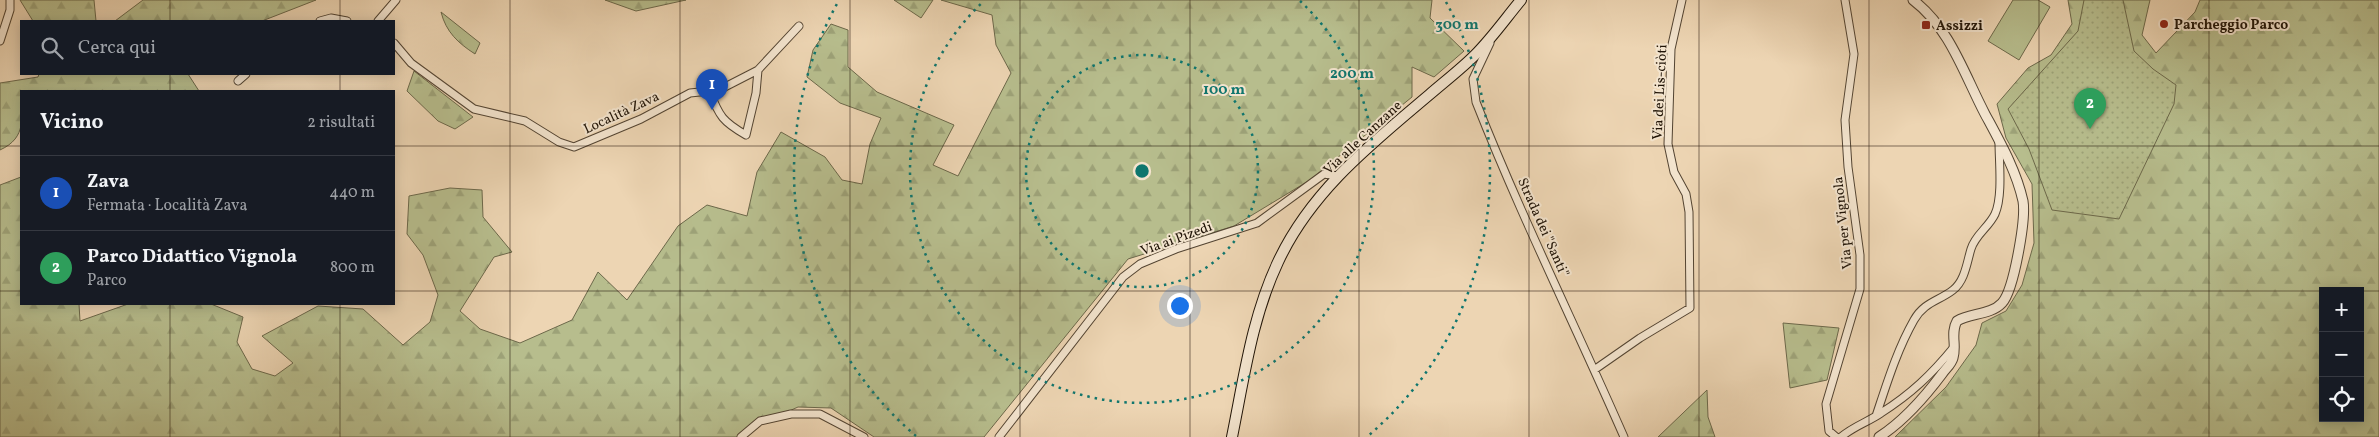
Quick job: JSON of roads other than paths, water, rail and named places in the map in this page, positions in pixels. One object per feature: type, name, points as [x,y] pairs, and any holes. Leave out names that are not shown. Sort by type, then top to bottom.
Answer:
[{"type":"main road","name":"Via alle Canzane","points":[[1232,437],[1242,378],[1256,324],[1278,261],[1309,210],[1336,176],[1474,56],[1522,0]]},
{"type":"street","points":[[0,41],[10,10],[10,0]]},
{"type":"street","points":[[379,20],[396,0]]},
{"type":"street","name":"Via dei Lis-ciòti","points":[[1594,370],[1640,338],[1690,308],[1690,212],[1686,194],[1674,172],[1668,144],[1671,49],[1679,22],[1682,0]]},
{"type":"street","name":"Via per Vignola","points":[[1836,437],[1829,431],[1826,404],[1860,289],[1860,255],[1848,167],[1845,120],[1854,54],[1845,0]]},
{"type":"street","points":[[1879,437],[1901,420],[1926,396],[1950,364],[1954,347],[1952,328],[1957,321],[1963,317],[1991,310],[2004,302],[2018,255],[2024,220],[2022,199],[2000,139],[1944,32],[1924,8],[1913,0]]},
{"type":"street","points":[[324,20],[331,18],[341,20]]},
{"type":"street","points":[[758,70],[756,93],[746,135],[728,125],[719,116],[710,92],[758,70],[799,26]]},
{"type":"street","name":"Strada dei \"Santi\"","points":[[1500,26],[1473,79],[1476,102],[1541,256],[1555,282],[1571,322],[1624,437]]},
{"type":"street","name":"Località Zava","points":[[395,44],[411,63],[474,109],[525,121],[559,142],[574,147],[641,119],[690,93],[710,92]]},
{"type":"street","points":[[238,81],[245,75]]},
{"type":"street","points":[[1876,416],[1897,354],[1914,320],[1923,306],[1953,290],[1959,283],[1968,264],[1972,247],[1996,213],[2000,139]]},
{"type":"street","name":"Via ai Pizedi","points":[[999,437],[1123,277],[1140,264],[1176,249],[1257,223],[1324,174],[1336,176]]},
{"type":"street","points":[[1841,437],[1854,426],[1876,416],[1933,373],[1954,347]]},
{"type":"street","points":[[741,437],[760,421],[791,414],[820,414],[864,437]]},
{"type":"place","name":"Parcheggio Parco","points":[[2164,24]]},
{"type":"place","name":"Assizzi","points":[[1926,25]]},
{"type":"place","name":"Zava","points":[[712,110]]},
{"type":"place","name":"Parco Didattico Vignola","points":[[2090,129]]}]
